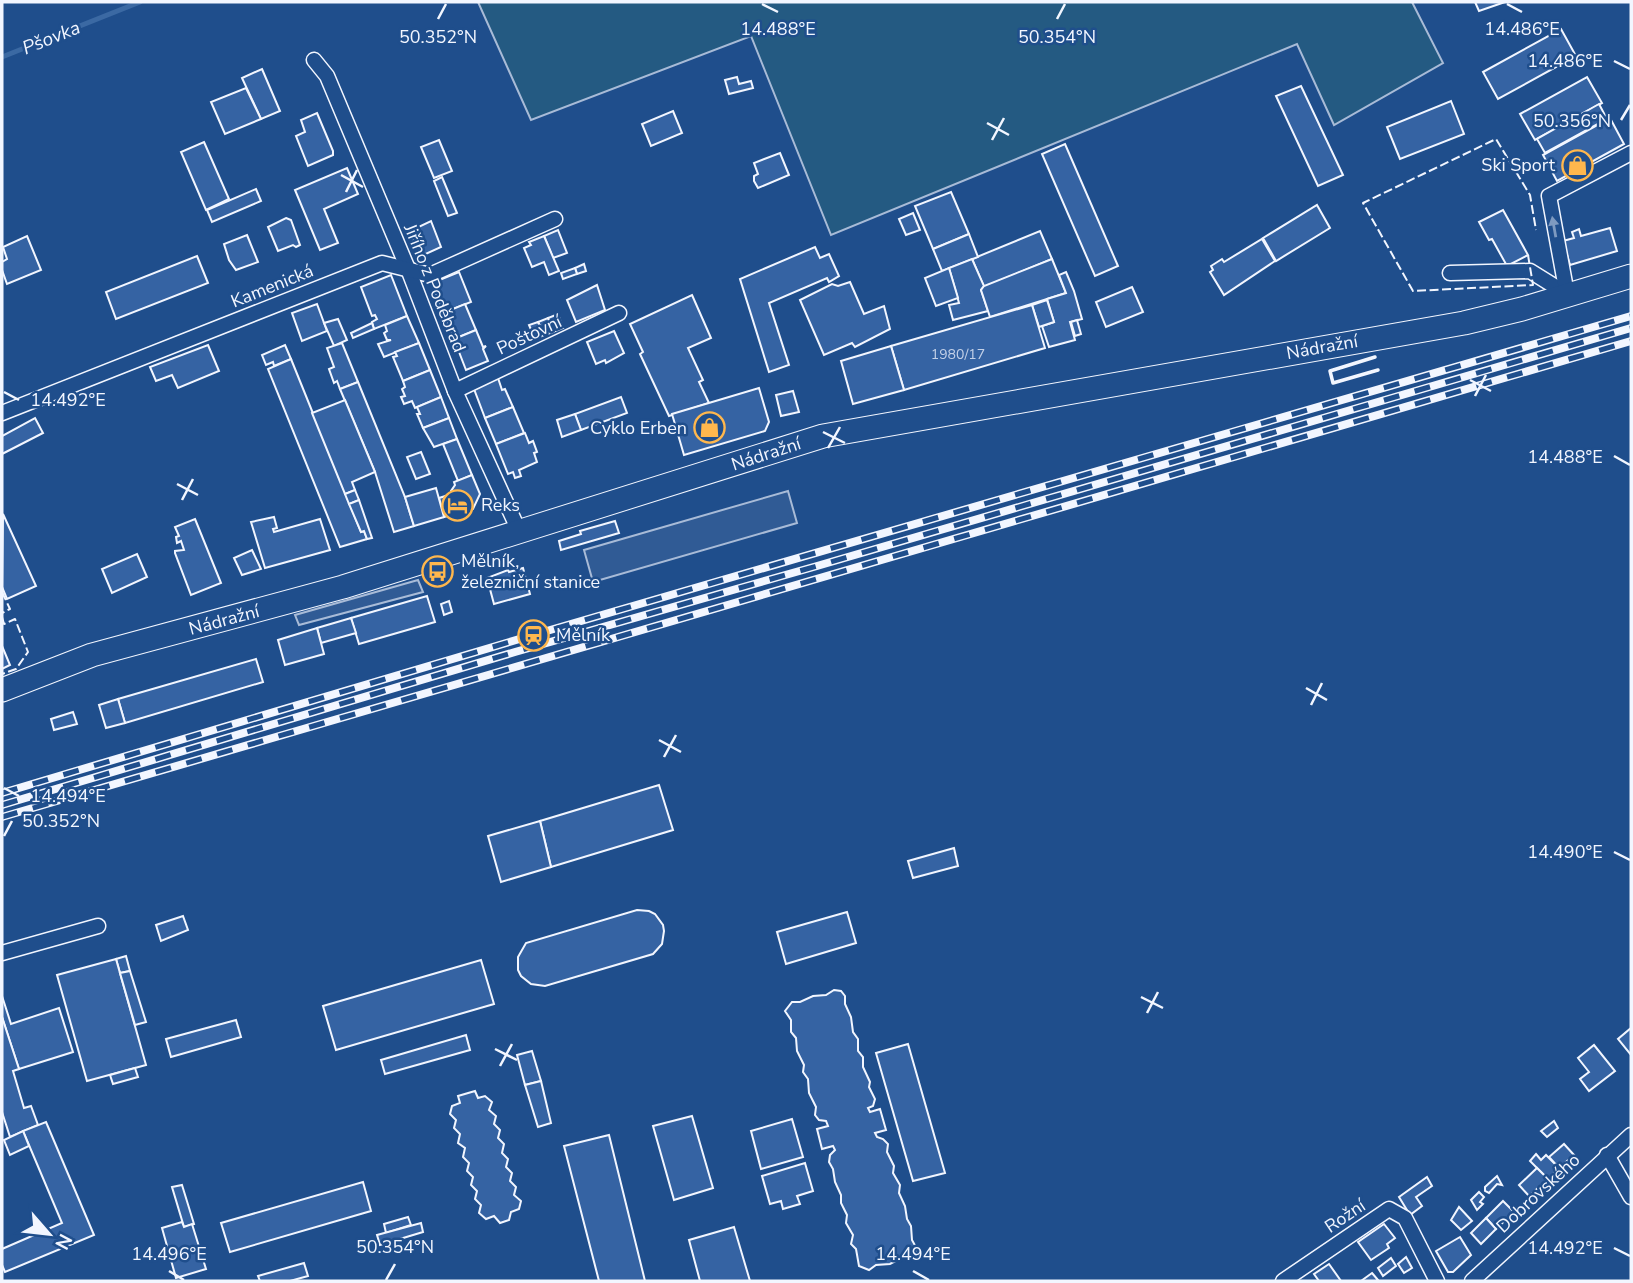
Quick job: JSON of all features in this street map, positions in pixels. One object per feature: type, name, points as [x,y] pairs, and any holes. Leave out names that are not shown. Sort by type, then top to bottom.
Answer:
[{"type":"main road","name":"Nádražní","points":[[2,690],[92,656],[343,587],[823,436],[1464,323],[1522,309],[1631,276]]},
{"type":"street","name":"Jiřího z Poděbrad","points":[[314,60],[327,76],[408,269],[455,391],[519,531]]},
{"type":"street","points":[[1567,294],[1549,197],[1631,153]]},
{"type":"street","name":"Kamenická","points":[[2,413],[382,263],[430,275],[555,219]]},
{"type":"street","points":[[1450,273],[1531,271],[1567,294]]},
{"type":"street","name":"Poštovní","points":[[455,391],[619,313]]},
{"type":"street","points":[[2,953],[98,926]]},
{"type":"street","name":"Dobrovského","points":[[1472,1281],[1631,1135]]},
{"type":"street","points":[[1607,1155],[1631,1197]]},
{"type":"street","name":"Rožní","points":[[1283,1281],[1389,1209],[1405,1218],[1437,1281]]},
{"type":"shaded area","points":[[478,2],[1412,2],[1443,63],[1334,125],[1297,44],[831,235],[751,36],[531,120]]},
{"type":"shaded area","points":[[788,491],[797,523],[593,582],[584,550]]},
{"type":"shaded area","points":[[418,580],[423,592],[299,625],[295,615]]},
{"type":"building","points":[[1475,2],[1505,2],[1479,11]]},
{"type":"building","points":[[1561,29],[1576,56],[1498,99],[1483,72]]},
{"type":"building","points":[[262,69],[280,111],[261,119],[242,78]]},
{"type":"building","points":[[737,77],[739,84],[751,81],[753,88],[729,94],[725,80]]},
{"type":"building","points":[[1587,77],[1602,103],[1535,140],[1520,114]]},
{"type":"building","points":[[1301,86],[1343,175],[1318,186],[1276,96]]},
{"type":"building","points":[[246,88],[261,119],[225,134],[211,102]]},
{"type":"building","points":[[1451,101],[1464,134],[1400,159],[1387,127]]},
{"type":"building","points":[[1599,104],[1607,119],[1545,153],[1537,139]]},
{"type":"building","points":[[673,111],[682,133],[651,146],[642,124]]},
{"type":"building","points":[[317,113],[333,155],[308,166],[296,136],[305,132],[301,120]]},
{"type":"building","points":[[1610,118],[1624,144],[1557,181],[1543,155]]},
{"type":"building","points":[[439,140],[452,171],[434,178],[421,147]]},
{"type":"building","points":[[204,142],[229,199],[206,210],[181,152]]},
{"type":"building","points":[[1065,144],[1118,266],[1095,276],[1042,154]]},
{"type":"building","points":[[780,153],[789,175],[758,188],[754,181],[754,176],[758,174],[754,163]]},
{"type":"building","points":[[347,168],[358,194],[324,209],[338,243],[320,250],[295,190]]},
{"type":"building","points":[[442,177],[457,213],[448,216],[434,181]]},
{"type":"building","points":[[256,189],[261,201],[212,222],[207,210]]},
{"type":"building","points":[[951,192],[969,234],[933,249],[915,206]]},
{"type":"building","points":[[1317,205],[1330,228],[1276,261],[1263,238]]},
{"type":"building","points":[[1503,210],[1528,255],[1507,266],[1479,222]]},
{"type":"building","points":[[913,213],[920,230],[906,235],[899,219]]},
{"type":"building","points":[[286,218],[291,220],[300,245],[278,251],[268,227]]},
{"type":"building","points":[[431,221],[441,247],[419,257],[410,231]]},
{"type":"building","points":[[1610,228],[1617,251],[1570,265],[1563,241],[1574,238],[1572,232],[1579,229],[1581,236]]},
{"type":"building","points":[[558,230],[567,253],[553,258],[544,236]]},
{"type":"building","points":[[1040,231],[1052,259],[984,287],[972,259]]},
{"type":"building","points":[[969,234],[978,257],[942,271],[933,249]]},
{"type":"building","points":[[247,235],[258,262],[236,270],[229,260],[224,244]]},
{"type":"building","points":[[27,236],[41,270],[7,284],[2,270],[2,262],[7,259],[3,247]]},
{"type":"building","points":[[544,236],[559,271],[549,275],[544,262],[532,267],[524,248],[531,245],[529,242]]},
{"type":"building","points":[[1262,239],[1275,261],[1224,295],[1210,272],[1213,270],[1211,266],[1222,259],[1224,262]]},
{"type":"building","points":[[815,247],[820,258],[829,254],[839,276],[829,282],[827,278],[769,303],[789,365],[769,372],[740,279]]},
{"type":"building","points":[[197,256],[208,283],[116,319],[106,292]]},
{"type":"building","points":[[972,259],[984,286],[981,290],[988,311],[953,320],[949,305],[959,303],[949,268]]},
{"type":"building","points":[[1052,259],[1066,293],[990,317],[981,290],[984,286]]},
{"type":"building","points":[[584,264],[586,271],[577,274],[575,268]]},
{"type":"building","points":[[575,268],[577,274],[563,279],[561,273]]},
{"type":"building","points":[[949,268],[958,298],[936,306],[925,278]]},
{"type":"building","points":[[459,272],[471,302],[443,313],[432,283]]},
{"type":"building","points":[[1066,272],[1082,319],[1070,322],[1075,340],[1049,347],[1042,326],[1054,322],[1047,299],[1066,293],[1059,275]]},
{"type":"building","points":[[391,275],[407,316],[374,329],[372,322],[377,319],[375,315],[372,316],[361,287]]},
{"type":"building","points":[[850,282],[864,314],[884,306],[890,329],[855,347],[852,343],[824,355],[800,300],[832,284],[838,286]]},
{"type":"building","points":[[597,285],[605,310],[576,322],[567,300]]},
{"type":"building","points":[[1132,287],[1143,312],[1106,327],[1096,302]]},
{"type":"building","points":[[692,295],[711,338],[688,348],[703,380],[699,382],[709,403],[669,416],[640,354],[643,352],[630,324]]},
{"type":"building","points":[[1047,300],[1054,322],[1039,327],[1032,305]]},
{"type":"building","points":[[317,304],[327,331],[302,341],[292,313]]},
{"type":"building","points":[[465,304],[476,330],[454,339],[443,313]]},
{"type":"building","points":[[1032,305],[1045,348],[904,390],[891,346]]},
{"type":"building","points":[[558,314],[563,328],[553,332],[548,318]]},
{"type":"building","points":[[407,316],[419,343],[384,357],[378,344],[391,340],[387,340],[384,333],[387,331],[385,325]]},
{"type":"building","points":[[548,318],[553,332],[544,335],[538,322]]},
{"type":"building","points":[[338,319],[347,340],[334,346],[324,323]]},
{"type":"building","points":[[1077,320],[1081,334],[1075,336],[1071,322]]},
{"type":"building","points":[[538,322],[544,335],[535,339],[529,325]]},
{"type":"building","points":[[372,323],[374,329],[353,338],[351,333]]},
{"type":"building","points":[[476,330],[483,347],[486,346],[483,349],[488,361],[466,370],[454,339]]},
{"type":"building","points":[[614,331],[624,353],[606,363],[605,360],[596,364],[587,342]]},
{"type":"building","points":[[342,343],[358,382],[340,389],[337,381],[334,383],[329,369],[334,367],[327,348]]},
{"type":"building","points":[[419,343],[430,370],[403,381],[393,357],[397,356],[395,352]]},
{"type":"building","points":[[208,345],[219,371],[178,388],[172,375],[156,381],[150,367]]},
{"type":"building","points":[[285,345],[291,359],[274,366],[273,362],[266,365],[262,355]]},
{"type":"building","points":[[891,346],[904,390],[853,404],[841,361]]},
{"type":"building","points":[[291,359],[361,532],[364,531],[367,539],[340,547],[268,369]]},
{"type":"building","points":[[430,370],[441,397],[415,408],[412,401],[404,404],[401,397],[405,396],[403,381]]},
{"type":"building","points":[[498,378],[513,407],[485,418],[474,389]]},
{"type":"building","points":[[358,382],[405,497],[414,526],[394,532],[375,472],[340,389]]},
{"type":"building","points":[[759,388],[769,422],[765,431],[684,455],[672,414]]},
{"type":"building","points":[[793,391],[799,412],[781,416],[776,395]]},
{"type":"building","points":[[441,397],[449,418],[423,428],[417,407]]},
{"type":"building","points":[[621,397],[627,413],[581,430],[575,414]]},
{"type":"building","points":[[345,400],[375,472],[352,482],[355,490],[345,494],[312,413]]},
{"type":"building","points":[[513,407],[524,433],[496,444],[485,418]]},
{"type":"building","points":[[575,414],[581,430],[562,437],[557,420]]},
{"type":"building","points":[[35,418],[43,433],[2,454],[2,436]]},
{"type":"building","points":[[449,418],[457,439],[434,447],[423,428]]},
{"type":"building","points":[[525,433],[529,443],[533,441],[537,462],[519,470],[521,476],[515,478],[513,472],[508,474],[496,444]]},
{"type":"building","points":[[457,439],[472,475],[458,481],[443,444]]},
{"type":"building","points":[[421,452],[430,474],[416,479],[407,457]]},
{"type":"building","points":[[472,475],[480,494],[473,509],[444,517],[439,498],[452,494],[454,482]]},
{"type":"building","points":[[436,488],[444,517],[414,526],[405,497]]},
{"type":"building","points":[[355,490],[359,500],[349,504],[345,494]]},
{"type":"building","points":[[359,500],[372,538],[367,539],[364,531],[361,532],[349,504]]},
{"type":"building","points":[[3,514],[36,586],[7,599],[2,587]]},
{"type":"building","points":[[274,517],[277,528],[273,529],[274,532],[320,519],[330,550],[265,568],[251,522]]},
{"type":"building","points":[[195,519],[221,583],[191,595],[175,553],[184,550],[181,541],[177,543],[176,537],[179,536],[175,527]]},
{"type":"building","points":[[615,521],[619,533],[561,550],[559,541],[581,534],[580,531]]},
{"type":"building","points":[[252,550],[261,569],[242,575],[234,558]]},
{"type":"building","points":[[137,554],[147,577],[112,593],[102,569]]},
{"type":"building","points":[[523,568],[530,594],[494,604],[487,578]]},
{"type":"building","points":[[427,596],[435,622],[359,644],[351,618]]},
{"type":"building","points":[[449,601],[452,612],[444,615],[441,604]]},
{"type":"building","points":[[351,618],[356,633],[321,643],[317,628]]},
{"type":"building","points":[[317,628],[324,654],[285,665],[278,640]]},
{"type":"building","points":[[2,646],[10,665],[2,669]]},
{"type":"building","points":[[256,659],[263,682],[125,723],[118,699]]},
{"type":"building","points":[[118,699],[125,723],[106,728],[99,705]]},
{"type":"building","points":[[73,712],[77,724],[54,730],[51,719]]},
{"type":"building","points":[[659,785],[673,830],[551,867],[540,821]]},
{"type":"building","points":[[540,821],[551,867],[501,882],[488,836]]},
{"type":"building","points":[[954,848],[958,866],[913,878],[908,861]]},
{"type":"building","points":[[637,910],[655,914],[663,925],[662,944],[653,954],[545,986],[531,984],[521,976],[518,957],[526,943]]},
{"type":"building","points":[[847,912],[856,943],[786,964],[777,932]]},
{"type":"building","points":[[183,916],[188,930],[161,941],[156,925]]},
{"type":"building","points":[[126,956],[130,971],[120,973],[116,959]]},
{"type":"building","points":[[116,959],[146,1065],[87,1081],[57,975]]},
{"type":"building","points":[[481,960],[494,1004],[336,1050],[323,1006]]},
{"type":"building","points":[[130,971],[146,1022],[135,1025],[120,973]]},
{"type":"building","points":[[834,990],[841,991],[845,996],[853,1032],[858,1039],[858,1051],[863,1057],[863,1067],[875,1099],[873,1106],[868,1108],[870,1112],[880,1109],[886,1130],[875,1133],[888,1144],[887,1152],[894,1166],[893,1173],[900,1185],[899,1193],[917,1249],[915,1255],[910,1258],[903,1257],[890,1264],[876,1265],[869,1270],[859,1266],[856,1249],[851,1244],[853,1235],[846,1223],[847,1215],[829,1162],[830,1155],[835,1150],[833,1146],[822,1149],[817,1129],[828,1126],[826,1121],[819,1120],[815,1115],[816,1107],[809,1093],[808,1079],[803,1072],[804,1065],[797,1051],[796,1038],[791,1032],[791,1020],[785,1011],[792,1002],[826,995]]},
{"type":"building","points":[[2,996],[11,1024],[59,1008],[73,1052],[19,1069],[2,1017]]},
{"type":"building","points":[[2,1017],[19,1069],[13,1071],[24,1108],[31,1106],[38,1125],[10,1137],[2,1112]]},
{"type":"building","points":[[236,1020],[241,1037],[171,1057],[166,1039]]},
{"type":"building","points":[[1631,1028],[1631,1055],[1618,1039]]},
{"type":"building","points":[[466,1035],[470,1050],[385,1074],[381,1060]]},
{"type":"building","points":[[908,1044],[945,1173],[913,1181],[876,1053]]},
{"type":"building","points":[[1594,1045],[1615,1071],[1589,1091],[1580,1079],[1589,1072],[1578,1058]]},
{"type":"building","points":[[532,1051],[541,1081],[525,1085],[517,1055]]},
{"type":"building","points":[[135,1068],[138,1077],[113,1084],[110,1075]]},
{"type":"building","points":[[541,1081],[551,1123],[538,1127],[525,1085]]},
{"type":"building","points":[[475,1091],[478,1098],[485,1096],[492,1102],[489,1110],[496,1116],[494,1124],[500,1130],[498,1138],[504,1144],[502,1153],[508,1159],[506,1167],[512,1173],[510,1181],[516,1187],[514,1195],[521,1201],[519,1209],[511,1212],[509,1220],[500,1223],[494,1216],[486,1219],[479,1213],[481,1205],[475,1199],[477,1191],[471,1185],[473,1177],[467,1171],[469,1163],[463,1157],[465,1148],[458,1143],[460,1134],[454,1128],[456,1120],[450,1114],[452,1106],[460,1103],[458,1096]]},
{"type":"building","points":[[692,1116],[713,1188],[674,1200],[653,1126]]},
{"type":"building","points":[[792,1119],[803,1157],[761,1169],[751,1131]]},
{"type":"building","points":[[1554,1121],[1558,1128],[1547,1137],[1541,1131]]},
{"type":"building","points":[[46,1122],[94,1235],[5,1272],[2,1249],[62,1223],[23,1131]]},
{"type":"building","points":[[23,1131],[29,1146],[10,1155],[4,1140]]},
{"type":"building","points":[[609,1135],[645,1281],[599,1281],[564,1146]]},
{"type":"building","points":[[1564,1144],[1574,1155],[1559,1168],[1549,1157]]},
{"type":"building","points":[[1536,1154],[1541,1160],[1546,1155],[1559,1168],[1548,1179],[1530,1161]]},
{"type":"building","points":[[805,1163],[813,1191],[797,1196],[800,1204],[783,1209],[781,1201],[770,1204],[762,1176]]},
{"type":"building","points":[[1537,1168],[1548,1179],[1529,1196],[1519,1185]]},
{"type":"building","points":[[1497,1176],[1502,1185],[1497,1184],[1489,1193],[1485,1191],[1485,1187]]},
{"type":"building","points":[[1427,1177],[1432,1186],[1416,1197],[1422,1206],[1410,1215],[1399,1197]]},
{"type":"building","points":[[363,1182],[371,1211],[230,1252],[221,1223]]},
{"type":"building","points":[[182,1185],[194,1224],[184,1227],[172,1187]]},
{"type":"building","points":[[1479,1192],[1484,1197],[1480,1202],[1483,1204],[1477,1210],[1471,1200]]},
{"type":"building","points":[[1503,1201],[1514,1212],[1496,1229],[1486,1218]]},
{"type":"building","points":[[1459,1207],[1472,1221],[1461,1230],[1451,1220]]},
{"type":"building","points":[[408,1217],[411,1225],[386,1233],[384,1224]]},
{"type":"building","points":[[1486,1218],[1496,1229],[1481,1244],[1471,1233]]},
{"type":"building","points":[[182,1222],[184,1227],[192,1224],[206,1269],[176,1278],[162,1228]]},
{"type":"building","points":[[421,1223],[423,1232],[380,1245],[377,1235]]},
{"type":"building","points":[[1384,1224],[1395,1238],[1387,1244],[1389,1248],[1371,1260],[1358,1242]]},
{"type":"building","points":[[734,1227],[750,1281],[700,1281],[689,1240]]},
{"type":"building","points":[[1460,1237],[1471,1255],[1453,1272],[1448,1272],[1436,1251]]},
{"type":"building","points":[[1406,1257],[1412,1268],[1404,1273],[1398,1264]]},
{"type":"building","points":[[1391,1258],[1396,1266],[1383,1276],[1378,1268]]},
{"type":"building","points":[[304,1263],[308,1276],[290,1281],[260,1281],[258,1276]]},
{"type":"building","points":[[1329,1264],[1341,1281],[1319,1281],[1314,1274]]},
{"type":"building","points":[[1372,1273],[1378,1280],[1361,1281]]},
{"type":"waterway","name":"Pšovka","points":[[2,57],[140,2]]},
{"type":"railway","points":[[2,793],[533,635],[1631,316]]},
{"type":"railway","points":[[2,805],[515,652],[1631,328]]},
{"type":"railway","points":[[2,817],[1631,341]]},
{"type":"fence","points":[[1528,255],[1533,285],[1413,291],[1363,203],[1496,139],[1530,195],[1536,230]]},
{"type":"fence","points":[[2,592],[10,609],[2,613]]},
{"type":"fence","points":[[2,617],[4,624],[15,619],[28,652],[16,669],[2,674]]},
{"type":"wall","points":[[1375,357],[1330,371],[1333,383],[1378,370]]},
{"type":"place","name":"Ski Sport","points":[[1578,165]]},
{"type":"place","name":"Cyklo Erben","points":[[710,428]]},
{"type":"place","name":"Reks","points":[[458,505]]},
{"type":"place","name":"Mělník, železniční stanice","points":[[438,571]]},
{"type":"place","name":"Mělník","points":[[533,635]]}]
